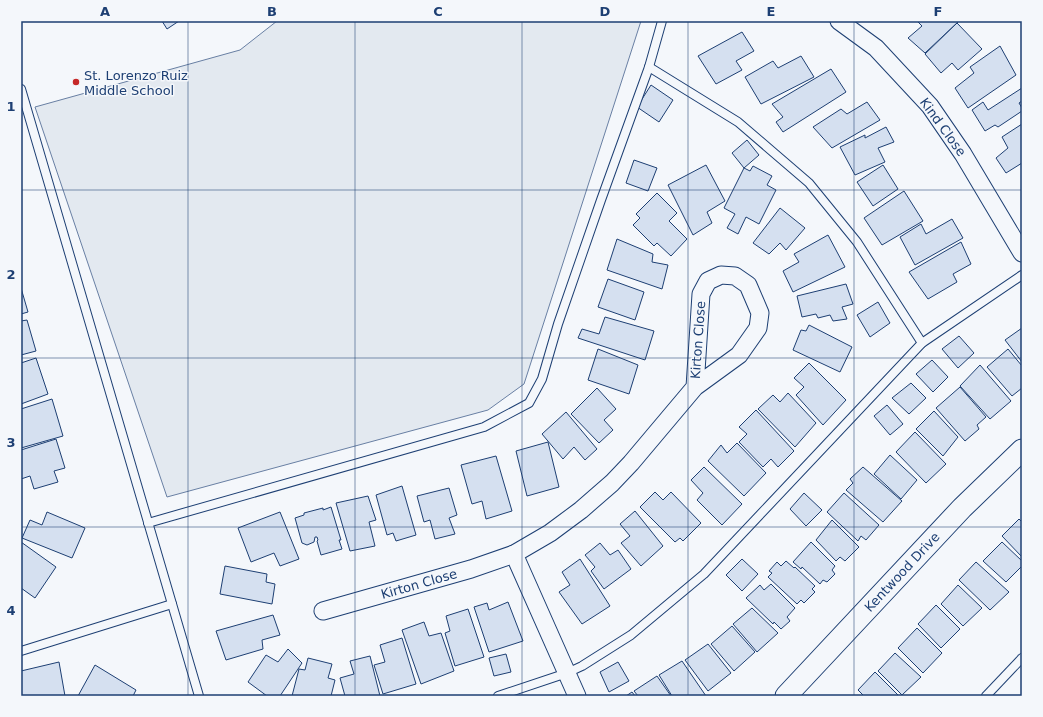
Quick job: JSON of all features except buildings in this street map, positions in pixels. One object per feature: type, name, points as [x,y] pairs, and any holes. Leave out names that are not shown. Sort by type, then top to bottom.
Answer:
[{"type":"street","name":"Kind Close","points":[[839,21],[876,48],[930,106],[963,154],[1022,253]]},
{"type":"street","name":"Kirton Close","points":[[323,611],[471,569],[514,554],[566,522],[587,506],[612,483],[654,437],[695,387],[739,355],[758,328],[760,313],[748,285],[735,276],[721,275],[708,281],[701,294],[695,387]]},
{"type":"street","name":"Kentwood Drive","points":[[786,696],[962,508],[1022,450]]},
{"type":"street","points":[[514,554],[577,696]]},
{"type":"lane","points":[[148,523],[484,427],[529,403],[542,379],[558,324],[600,200],[649,67],[662,21]]},
{"type":"lane","points":[[649,67],[738,122],[809,184],[857,242],[922,343]]},
{"type":"lane","points":[[21,89],[199,696]]},
{"type":"lane","points":[[498,696],[568,674],[631,636],[704,574],[922,343],[1022,275]]},
{"type":"lane","points":[[21,651],[172,604]]},
{"type":"lane","points":[[986,696],[1022,658]]},
{"type":"shaded area","points":[[277,21],[641,21],[524,384],[488,410],[167,497],[35,107],[240,50]]},
{"type":"place","name":"St. Lorenzo Ruiz Middle School","points":[[76,82]]}]
